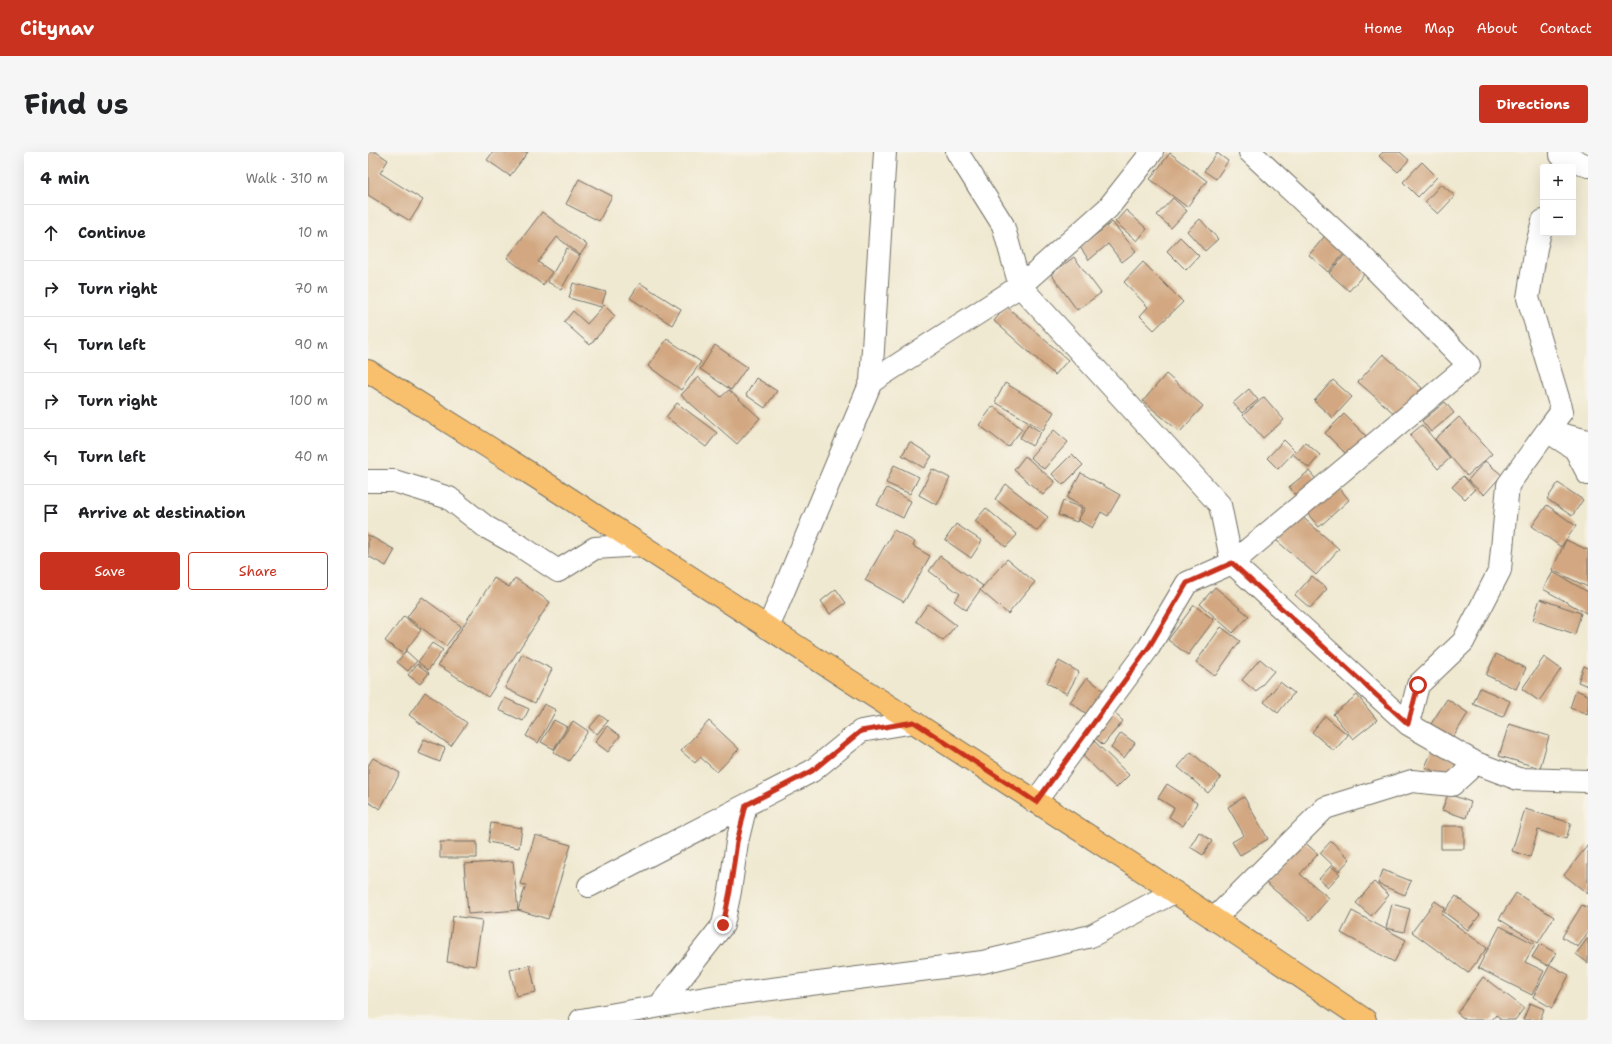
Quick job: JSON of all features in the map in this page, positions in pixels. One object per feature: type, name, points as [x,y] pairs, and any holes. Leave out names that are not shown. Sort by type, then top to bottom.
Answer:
[{"type":"main road","points":[[368,371],[641,545],[914,722],[1174,892],[1365,1020]]},
{"type":"street","points":[[768,628],[871,382],[885,152]]},
{"type":"street","points":[[957,152],[1003,225],[1020,286],[1220,505],[1232,563],[1408,724],[1476,763],[1518,779],[1588,781]]},
{"type":"street","points":[[871,382],[1020,286],[1108,208],[1152,152]]},
{"type":"street","points":[[1036,802],[1149,647],[1187,583],[1232,563],[1469,365],[1361,255],[1250,152]]},
{"type":"street","points":[[1560,158],[1588,166]]},
{"type":"street","points":[[1408,724],[1418,685],[1463,642],[1500,570],[1508,485],[1562,411],[1528,298],[1540,233]]},
{"type":"street","points":[[1547,431],[1588,441]]},
{"type":"street","points":[[1547,431],[1575,449],[1588,474]]},
{"type":"street","points":[[368,481],[394,481],[449,498],[486,527],[520,546],[558,571],[595,548],[641,545]]},
{"type":"street","points":[[589,886],[812,771],[861,731],[914,722]]},
{"type":"street","points":[[1214,919],[1325,808],[1412,781],[1452,785],[1476,763]]},
{"type":"street","points":[[659,1006],[723,925],[730,891],[737,842],[746,805]]},
{"type":"street","points":[[581,1020],[716,996],[983,962],[1091,936],[1174,892]]},
{"type":"building","points":[[368,152],[376,152],[388,160],[380,173],[423,200],[410,221],[368,195]]},
{"type":"building","points":[[493,152],[528,152],[510,176],[487,160]]},
{"type":"building","points":[[1383,152],[1400,152],[1409,160],[1398,172],[1379,156]]},
{"type":"building","points":[[1170,153],[1207,181],[1187,207],[1150,179]]},
{"type":"building","points":[[1217,153],[1228,161],[1216,179],[1204,171]]},
{"type":"building","points":[[1422,162],[1437,177],[1418,197],[1403,182]]},
{"type":"building","points":[[579,179],[612,196],[599,221],[566,204]]},
{"type":"building","points":[[1441,184],[1455,196],[1438,214],[1425,202]]},
{"type":"building","points":[[1173,198],[1187,211],[1171,228],[1157,215]]},
{"type":"building","points":[[1126,210],[1147,229],[1137,241],[1115,222]]},
{"type":"building","points":[[542,212],[587,245],[580,255],[557,237],[538,262],[552,272],[543,285],[507,258]]},
{"type":"building","points":[[1200,219],[1218,239],[1205,251],[1187,231]]},
{"type":"building","points":[[1112,222],[1136,251],[1122,262],[1108,244],[1089,260],[1080,247]]},
{"type":"building","points":[[1329,231],[1349,248],[1328,272],[1309,255]]},
{"type":"building","points":[[1180,237],[1199,256],[1186,270],[1167,251]]},
{"type":"building","points":[[567,248],[580,256],[561,290],[548,282]]},
{"type":"building","points":[[1346,254],[1366,272],[1349,291],[1329,273]]},
{"type":"building","points":[[1074,257],[1101,293],[1077,310],[1051,274]]},
{"type":"building","points":[[1143,262],[1183,302],[1154,330],[1140,316],[1148,307],[1124,282]]},
{"type":"building","points":[[573,283],[606,292],[601,307],[569,298]]},
{"type":"building","points":[[640,283],[681,309],[672,325],[630,298]]},
{"type":"building","points":[[604,305],[615,316],[590,345],[564,322],[573,311],[587,324]]},
{"type":"building","points":[[1006,306],[1068,360],[1055,375],[994,321]]},
{"type":"building","points":[[667,339],[701,362],[681,390],[648,366]]},
{"type":"building","points":[[715,345],[747,367],[731,390],[700,369]]},
{"type":"building","points":[[1383,354],[1422,388],[1397,416],[1358,382]]},
{"type":"building","points":[[1166,374],[1203,406],[1180,432],[1143,401]]},
{"type":"building","points":[[698,377],[721,397],[729,390],[760,418],[737,444],[681,395]]},
{"type":"building","points":[[756,378],[777,391],[765,408],[746,395]]},
{"type":"building","points":[[1333,380],[1352,397],[1333,418],[1314,401]]},
{"type":"building","points":[[1005,383],[1054,412],[1043,430],[995,402]]},
{"type":"building","points":[[1249,389],[1258,400],[1242,413],[1233,403]]},
{"type":"building","points":[[1264,397],[1284,420],[1263,438],[1243,415]]},
{"type":"building","points":[[1445,402],[1454,413],[1431,432],[1422,421]]},
{"type":"building","points":[[677,403],[717,433],[706,447],[666,417]]},
{"type":"building","points":[[993,406],[1022,429],[1008,447],[979,425]]},
{"type":"building","points":[[1344,414],[1369,439],[1350,458],[1325,433]]},
{"type":"building","points":[[1459,417],[1492,454],[1467,476],[1435,439]]},
{"type":"building","points":[[1028,424],[1041,432],[1032,446],[1020,438]]},
{"type":"building","points":[[1422,425],[1450,458],[1438,469],[1410,435]]},
{"type":"building","points":[[1054,430],[1068,442],[1044,469],[1030,457]]},
{"type":"building","points":[[1284,440],[1295,451],[1278,469],[1267,458]]},
{"type":"building","points":[[910,442],[932,456],[924,468],[902,455]]},
{"type":"building","points":[[1305,442],[1320,455],[1309,468],[1294,455]]},
{"type":"building","points":[[1072,454],[1083,465],[1063,485],[1052,474]]},
{"type":"building","points":[[1025,456],[1055,482],[1043,495],[1014,470]]},
{"type":"building","points":[[1485,461],[1502,475],[1484,495],[1468,480]]},
{"type":"building","points":[[894,465],[919,477],[910,494],[886,483]]},
{"type":"building","points":[[932,469],[950,478],[937,505],[919,495]]},
{"type":"building","points":[[1309,471],[1320,484],[1300,500],[1289,487]]},
{"type":"building","points":[[1081,473],[1120,495],[1108,516],[1101,512],[1092,528],[1078,520],[1085,508],[1067,498]]},
{"type":"building","points":[[1463,476],[1475,489],[1465,499],[1452,487]]},
{"type":"building","points":[[1558,483],[1583,500],[1572,516],[1547,499]]},
{"type":"building","points":[[1006,484],[1048,517],[1037,531],[995,499]]},
{"type":"building","points":[[1338,486],[1349,500],[1319,527],[1307,513]]},
{"type":"building","points":[[887,488],[911,501],[903,518],[877,505]]},
{"type":"building","points":[[1063,501],[1082,508],[1077,522],[1058,515]]},
{"type":"building","points":[[1547,505],[1576,526],[1561,547],[1532,526]]},
{"type":"building","points":[[986,508],[1017,535],[1006,547],[975,521]]},
{"type":"building","points":[[1299,514],[1339,549],[1316,575],[1276,540]]},
{"type":"building","points":[[956,524],[982,541],[971,558],[945,540]]},
{"type":"building","points":[[894,530],[915,542],[913,546],[930,556],[904,602],[865,580]]},
{"type":"building","points":[[368,535],[395,550],[386,566],[368,556]]},
{"type":"building","points":[[1566,540],[1588,550],[1588,587],[1552,570]]},
{"type":"building","points":[[940,556],[983,586],[966,610],[954,601],[960,594],[929,571]]},
{"type":"building","points":[[1007,559],[1035,582],[1008,614],[980,590]]},
{"type":"building","points":[[1553,572],[1588,592],[1588,614],[1543,589]]},
{"type":"building","points":[[1312,576],[1327,589],[1310,608],[1295,595]]},
{"type":"building","points":[[494,578],[509,587],[515,578],[550,602],[488,697],[438,665]]},
{"type":"building","points":[[1215,587],[1249,616],[1233,633],[1200,604]]},
{"type":"building","points":[[836,589],[846,603],[830,614],[821,601]]},
{"type":"building","points":[[422,597],[461,626],[446,646],[407,617]]},
{"type":"building","points":[[1540,599],[1581,613],[1575,634],[1533,620]]},
{"type":"building","points":[[928,604],[956,625],[943,641],[916,621]]},
{"type":"building","points":[[1194,605],[1214,620],[1188,655],[1168,640]]},
{"type":"building","points":[[404,616],[421,630],[403,654],[385,641]]},
{"type":"building","points":[[1221,627],[1240,641],[1215,676],[1196,662]]},
{"type":"building","points":[[432,643],[443,650],[428,670],[418,662]]},
{"type":"building","points":[[406,651],[417,661],[408,671],[397,662]]},
{"type":"building","points":[[522,654],[552,669],[535,703],[505,688]]},
{"type":"building","points":[[1496,654],[1526,668],[1516,689],[1486,675]]},
{"type":"building","points":[[1544,657],[1561,669],[1539,701],[1522,689]]},
{"type":"building","points":[[1260,659],[1274,671],[1256,692],[1242,680]]},
{"type":"building","points":[[1059,661],[1079,672],[1067,694],[1047,683]]},
{"type":"building","points":[[417,664],[429,673],[420,684],[408,675]]},
{"type":"building","points":[[1584,666],[1588,668],[1588,686],[1578,682]]},
{"type":"building","points":[[1087,678],[1106,692],[1088,715],[1070,702]]},
{"type":"building","points":[[1280,682],[1294,693],[1278,713],[1264,702]]},
{"type":"building","points":[[1480,688],[1510,701],[1503,717],[1473,704]]},
{"type":"building","points":[[1576,690],[1588,695],[1588,714],[1570,708]]},
{"type":"building","points":[[425,692],[467,723],[451,746],[409,715]]},
{"type":"building","points":[[1357,695],[1377,720],[1353,739],[1333,714]]},
{"type":"building","points":[[505,698],[529,709],[523,721],[499,710]]},
{"type":"building","points":[[1447,699],[1468,713],[1451,741],[1429,727]]},
{"type":"building","points":[[544,704],[556,710],[538,743],[526,736]]},
{"type":"building","points":[[1112,711],[1123,721],[1103,745],[1092,735]]},
{"type":"building","points":[[600,715],[608,721],[597,734],[589,728]]},
{"type":"building","points":[[1325,716],[1348,735],[1334,751],[1312,732]]},
{"type":"building","points":[[554,720],[567,727],[554,749],[541,742]]},
{"type":"building","points":[[573,721],[588,731],[569,761],[553,752]]},
{"type":"building","points":[[709,721],[739,749],[717,772],[700,757],[695,763],[681,751]]},
{"type":"building","points":[[1509,724],[1549,736],[1540,768],[1499,756]]},
{"type":"building","points":[[607,726],[620,736],[608,752],[595,742]]},
{"type":"building","points":[[1121,733],[1135,743],[1124,758],[1111,748]]},
{"type":"building","points":[[424,739],[445,748],[440,762],[418,753]]},
{"type":"building","points":[[1092,739],[1129,775],[1116,788],[1079,752]]},
{"type":"building","points":[[1433,749],[1457,760],[1450,778],[1425,767]]},
{"type":"building","points":[[1191,752],[1221,778],[1208,793],[1178,767]]},
{"type":"building","points":[[373,758],[400,773],[380,809],[368,802],[368,766]]},
{"type":"building","points":[[1167,784],[1197,803],[1183,826],[1169,817],[1174,808],[1158,798]]},
{"type":"building","points":[[1448,794],[1471,802],[1466,818],[1442,810]]},
{"type":"building","points":[[1244,797],[1268,839],[1240,855],[1232,842],[1244,835],[1228,807]]},
{"type":"building","points":[[1525,809],[1571,823],[1566,839],[1538,830],[1530,857],[1512,851]]},
{"type":"building","points":[[491,823],[522,828],[519,848],[488,842]]},
{"type":"building","points":[[1441,826],[1464,826],[1464,849],[1441,849]]},
{"type":"building","points":[[1199,832],[1212,841],[1203,855],[1190,847]]},
{"type":"building","points":[[535,835],[571,845],[548,919],[518,910],[526,885],[520,884]]},
{"type":"building","points":[[1301,839],[1318,854],[1300,874],[1329,898],[1310,920],[1265,882]]},
{"type":"building","points":[[1331,841],[1350,859],[1339,871],[1320,853]]},
{"type":"building","points":[[440,842],[477,842],[477,858],[440,858]]},
{"type":"building","points":[[1588,845],[1588,894],[1564,875]]},
{"type":"building","points":[[513,861],[518,910],[468,914],[464,864]]},
{"type":"building","points":[[1331,866],[1340,874],[1328,887],[1319,879]]},
{"type":"building","points":[[1383,870],[1411,881],[1405,895],[1378,884]]},
{"type":"building","points":[[1374,882],[1389,895],[1371,916],[1356,903]]},
{"type":"building","points":[[1516,893],[1554,917],[1538,943],[1499,919]]},
{"type":"building","points":[[1456,896],[1480,915],[1468,930],[1444,912]]},
{"type":"building","points":[[1435,901],[1445,908],[1441,914],[1487,948],[1468,973],[1412,932]]},
{"type":"building","points":[[1392,904],[1410,909],[1404,932],[1386,928]]},
{"type":"building","points":[[1582,905],[1588,908],[1588,932],[1578,947],[1562,937]]},
{"type":"building","points":[[1352,911],[1406,940],[1394,962],[1341,933]]},
{"type":"building","points":[[453,916],[482,920],[475,966],[447,962]]},
{"type":"building","points":[[1500,926],[1535,944],[1525,962],[1544,971],[1532,995],[1478,968]]},
{"type":"building","points":[[1588,939],[1588,963],[1576,954]]},
{"type":"building","points":[[1540,944],[1556,953],[1548,966],[1532,957]]},
{"type":"building","points":[[530,965],[536,992],[516,996],[510,970]]},
{"type":"building","points":[[1550,965],[1569,975],[1552,1008],[1533,997]]},
{"type":"building","points":[[1483,977],[1524,1008],[1515,1020],[1499,1020],[1500,1018],[1496,1015],[1492,1020],[1466,1020],[1457,1013]]},
{"type":"building","points":[[1530,1003],[1544,1009],[1540,1020],[1523,1020]]},
{"type":"route","points":[[723,925],[730,891],[737,842],[746,805],[812,771],[861,731],[914,722],[1036,802],[1149,647],[1187,583],[1232,563],[1408,724],[1418,685]]}]
